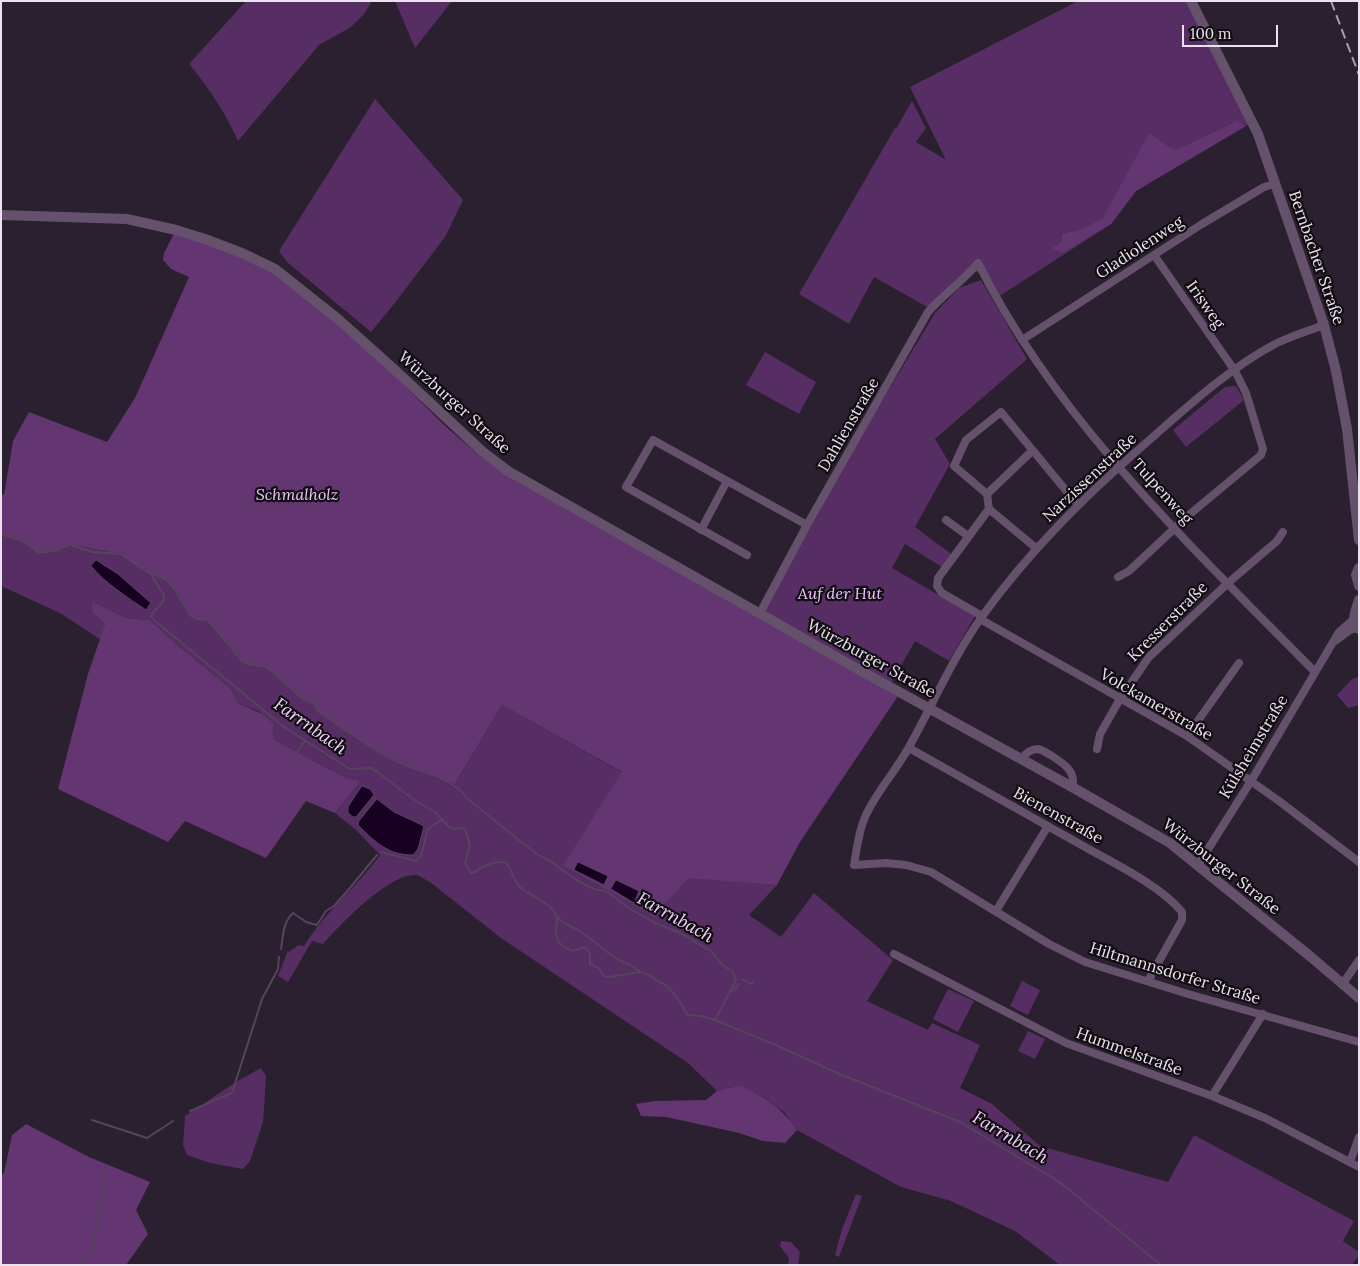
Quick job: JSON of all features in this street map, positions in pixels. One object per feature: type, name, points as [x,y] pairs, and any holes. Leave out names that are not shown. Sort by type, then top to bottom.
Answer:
[{"type":"street","name":"Bernbacher Straße","points":[[1191,1],[1258,134],[1324,324],[1336,371],[1347,429],[1359,540]]},
{"type":"street","name":"Gladiolenweg","points":[[1022,340],[1217,215],[1264,187],[1275,184]]},
{"type":"street","name":"Würzburger Straße","points":[[1,215],[127,219],[176,230],[204,239],[275,268],[370,347],[482,452],[508,471],[1170,843],[1359,998]]},
{"type":"street","name":"Irisweg","points":[[1154,255],[1235,371],[1246,393],[1263,450],[1261,455],[1175,528]]},
{"type":"street","name":"Tulpenweg","points":[[978,263],[1006,316],[1051,383],[1119,467],[1175,528],[1315,672]]},
{"type":"street","name":"Dahlienstraße","points":[[760,613],[807,525],[859,437],[928,312],[938,300],[968,275],[978,263]]},
{"type":"street","name":"Narzissenstraße","points":[[854,865],[858,836],[864,818],[873,801],[909,748],[966,641],[981,618],[1036,548],[1078,504],[1119,467],[1172,420],[1235,371],[1276,344],[1324,324]]},
{"type":"street","points":[[1036,548],[989,509],[987,494],[954,466],[966,440],[1001,412],[1078,504]]},
{"type":"street","points":[[747,555],[626,487],[652,440],[807,525]]},
{"type":"street","points":[[987,494],[1032,451]]},
{"type":"street","points":[[701,530],[727,481]]},
{"type":"street","points":[[946,520],[968,536],[989,509]]},
{"type":"street","points":[[1118,577],[1129,571],[1175,528]]},
{"type":"street","name":"Kresserstraße","points":[[1097,750],[1100,734],[1120,699],[1149,657],[1228,582],[1277,541],[1283,532]]},
{"type":"street","name":"Volckamerstraße","points":[[968,536],[938,578],[937,586],[942,593],[981,618],[1187,736],[1279,801],[1359,862]]},
{"type":"street","points":[[1359,568],[1356,575],[1359,586]]},
{"type":"street","points":[[1356,625],[1359,600]]},
{"type":"street","name":"Külsheimstraße","points":[[1198,865],[1251,781],[1339,632],[1356,625]]},
{"type":"street","points":[[1187,736],[1239,663]]},
{"type":"street","name":"Bienenstraße","points":[[909,748],[1150,885],[1176,904],[1182,912],[1182,920],[1148,981]]},
{"type":"street","points":[[1021,759],[1031,750],[1037,749],[1042,751],[1068,768],[1074,778],[1072,787]]},
{"type":"street","points":[[996,911],[1048,826]]},
{"type":"street","name":"Hiltmannsdorfer Straße","points":[[854,865],[906,865],[923,869],[937,875],[1049,944],[1085,962],[1188,994],[1359,1042]]},
{"type":"street","name":"Hummelstraße","points":[[894,954],[1066,1044],[1212,1096],[1265,1118],[1359,1168]]},
{"type":"street","points":[[1342,984],[1359,960]]},
{"type":"street","points":[[1212,1096],[1262,1014]]},
{"type":"street","points":[[1350,1162],[1359,1136]]},
{"type":"green space","points":[[246,1],[372,1],[364,14],[351,27],[319,45],[238,141],[216,101],[189,64]]},
{"type":"green space","points":[[395,1],[452,1],[415,48]]},
{"type":"green space","points":[[1078,1],[1186,1],[1249,124],[1136,191],[1111,224],[998,297],[982,269],[956,282],[929,308],[874,277],[849,324],[799,294],[912,101],[926,128],[916,142],[946,160],[910,87]]},
{"type":"green space","points":[[375,99],[463,200],[445,237],[371,332],[287,262],[279,251]]},
{"type":"green space","points":[[1237,121],[1246,126],[1136,191],[1111,224],[1062,253],[1052,248],[1062,242],[1062,234],[1083,229],[1103,218],[1149,133],[1175,151]]},
{"type":"green space","name":"Schmalholz","points":[[176,230],[274,271],[364,345],[444,425],[480,456],[507,475],[576,515],[900,693],[800,842],[777,885],[688,878],[654,916],[563,865],[622,772],[502,705],[455,785],[388,758],[319,712],[314,704],[302,698],[267,667],[248,664],[242,661],[209,621],[206,619],[196,619],[191,616],[173,587],[165,579],[144,570],[121,554],[69,544],[58,550],[39,553],[23,541],[1,534],[1,494],[4,495],[13,441],[29,412],[107,442],[135,398],[189,277],[171,269],[163,260],[164,253]]},
{"type":"green space","name":"Auf der Hut","points":[[981,280],[1027,359],[935,439],[950,464],[915,527],[951,554],[942,567],[905,544],[892,568],[975,616],[949,661],[915,641],[889,687],[759,617],[826,494],[935,313],[959,288]]},
{"type":"green space","points":[[765,352],[816,382],[799,414],[746,385]]},
{"type":"green space","points":[[1236,386],[1244,400],[1186,447],[1173,430],[1225,387]]},
{"type":"green space","points":[[1,534],[23,541],[39,552],[58,550],[69,544],[121,554],[144,570],[165,579],[173,587],[187,610],[196,619],[206,619],[209,621],[242,661],[248,664],[267,667],[302,698],[314,704],[319,712],[388,758],[455,785],[502,705],[623,773],[563,865],[777,885],[749,915],[781,937],[814,893],[893,960],[867,1001],[928,1030],[932,1023],[980,1045],[960,1088],[992,1104],[1040,1146],[1168,1182],[1194,1135],[1354,1221],[1343,1241],[1359,1252],[1359,1255],[1352,1265],[1060,1265],[1015,1231],[951,1201],[901,1187],[797,1130],[784,1112],[741,1085],[717,1091],[688,1063],[501,938],[430,882],[416,875],[392,882],[379,891],[353,913],[323,944],[312,941],[288,982],[278,976],[287,953],[299,945],[304,946],[322,922],[380,855],[355,829],[335,813],[359,781],[346,778],[273,739],[260,712],[238,703],[231,689],[150,620],[126,618],[93,603],[91,611],[105,624],[101,640],[60,613],[1,586]]},
{"type":"green space","points":[[93,602],[126,618],[150,620],[231,689],[238,703],[260,713],[273,723],[273,739],[346,778],[360,781],[335,813],[306,801],[266,858],[185,821],[168,842],[58,789],[88,674],[105,624],[91,611]]},
{"type":"green space","points":[[1359,677],[1359,705],[1348,708],[1337,695],[1352,679]]},
{"type":"green space","points":[[1022,981],[1040,990],[1028,1015],[1010,1006]]},
{"type":"green space","points":[[948,989],[974,1001],[958,1032],[933,1019]]},
{"type":"green space","points":[[1028,1031],[1045,1039],[1035,1059],[1018,1051]]},
{"type":"green space","points":[[261,1068],[266,1076],[263,1122],[250,1161],[243,1169],[210,1163],[187,1155],[183,1145],[185,1116],[236,1082]]},
{"type":"green space","points":[[741,1085],[772,1104],[791,1122],[797,1130],[785,1143],[763,1141],[739,1133],[666,1117],[641,1116],[636,1104],[655,1101],[706,1100],[717,1091]]},
{"type":"green space","points":[[26,1124],[89,1157],[150,1182],[136,1210],[148,1234],[126,1265],[1,1265],[1,1176],[4,1173],[12,1135]]},
{"type":"green space","points":[[856,1194],[862,1196],[839,1257],[835,1255],[842,1229]]},
{"type":"green space","points":[[781,1241],[791,1242],[800,1252],[798,1265],[788,1265],[789,1258],[780,1246]]},
{"type":"shaded area","points":[[96,560],[118,574],[151,603],[146,610],[117,590],[97,573],[91,566]]},
{"type":"shaded area","points":[[362,786],[370,789],[374,795],[356,817],[353,817],[348,813],[348,807]]},
{"type":"shaded area","points":[[377,799],[394,812],[424,826],[418,849],[413,855],[396,853],[389,850],[376,842],[358,825],[359,821]]},
{"type":"shaded area","points":[[578,862],[608,876],[604,885],[574,870]]},
{"type":"shaded area","points":[[616,880],[639,891],[634,903],[611,889]]},
{"type":"waterway","name":"Farrnbach","points":[[1,534],[23,541],[39,553],[58,550],[69,544],[92,552],[121,554],[144,570],[165,579],[173,587],[191,616],[196,619],[206,619],[209,621],[242,661],[248,664],[267,667],[302,698],[314,704],[319,712],[386,756],[451,784],[521,842],[578,881],[594,889],[608,892],[630,909],[655,923],[680,933],[711,951],[722,965],[733,972],[736,980],[715,1020]]},
{"type":"waterway","name":"Farrnbach","points":[[150,573],[164,595],[164,600],[152,614],[151,617],[155,621],[284,727],[350,769],[372,768],[413,799],[435,812],[448,826],[453,829],[463,828],[466,831],[470,846],[465,863],[471,873],[488,865],[505,862],[521,888],[547,905],[555,913],[558,941],[573,951],[585,947],[590,954],[590,964],[599,968],[604,976],[609,977],[640,972],[647,974],[668,987],[687,1014],[715,1020],[837,1073],[960,1122],[1061,1183],[1161,1265]]},
{"type":"waterway","points":[[287,765],[305,741]]},
{"type":"waterway","points":[[381,852],[416,861],[421,856],[428,829],[441,820]]},
{"type":"waterway","points":[[281,949],[285,925],[293,913],[306,922],[317,925],[326,911],[334,906],[377,855]]},
{"type":"waterway","points":[[557,917],[584,934],[614,957],[633,966],[640,972]]},
{"type":"waterway","points":[[190,1111],[232,1093],[262,999],[278,969],[279,957]]},
{"type":"waterway","points":[[742,980],[751,984],[754,982]]},
{"type":"waterway","name":"Farrnbach","points":[[732,992],[739,984]]},
{"type":"waterway","points":[[92,1120],[147,1138],[173,1121]]},
{"type":"waterway","points":[[98,1211],[107,1169]]},
{"type":"waterway","points":[[105,1182],[109,1188]]},
{"type":"waterway","points":[[77,1265],[92,1247],[97,1217],[102,1207]]},
{"type":"railway","points":[[1331,1],[1359,75]]}]
